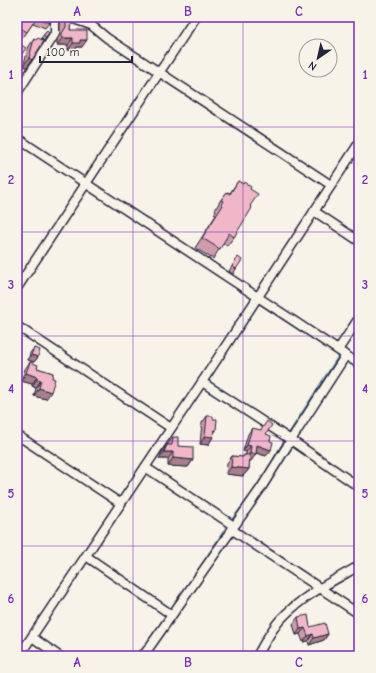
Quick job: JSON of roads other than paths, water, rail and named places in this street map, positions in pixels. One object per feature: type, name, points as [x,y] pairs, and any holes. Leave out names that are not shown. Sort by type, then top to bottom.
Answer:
[{"type":"street","points":[[17,93],[55,34],[55,17]]},
{"type":"street","points":[[68,17],[92,25],[107,38],[331,185]]},
{"type":"street","points":[[17,288],[196,17]]},
{"type":"street","points":[[17,138],[359,364]]},
{"type":"street","points":[[19,656],[359,143]]},
{"type":"street","points":[[314,211],[359,241]]},
{"type":"street","points":[[338,350],[359,318]]},
{"type":"street","points":[[17,326],[171,428]]},
{"type":"street","points":[[141,656],[146,652],[261,488],[346,356]]},
{"type":"street","points":[[202,382],[291,440],[359,487]]},
{"type":"street","points":[[17,435],[120,503],[120,505]]},
{"type":"street","points":[[145,467],[359,614]]},
{"type":"street","points":[[86,556],[172,615]]},
{"type":"street","points":[[257,656],[280,621],[300,602],[320,588],[359,566]]},
{"type":"street","points":[[32,637],[59,656]]},
{"type":"waterway","points":[[288,435],[340,354]]},
{"type":"waterway","points":[[267,471],[286,438]]},
{"type":"waterway","points":[[231,521],[251,495]]},
{"type":"waterway","points":[[183,593],[228,525]]},
{"type":"waterway","points":[[134,656],[139,653]]}]
